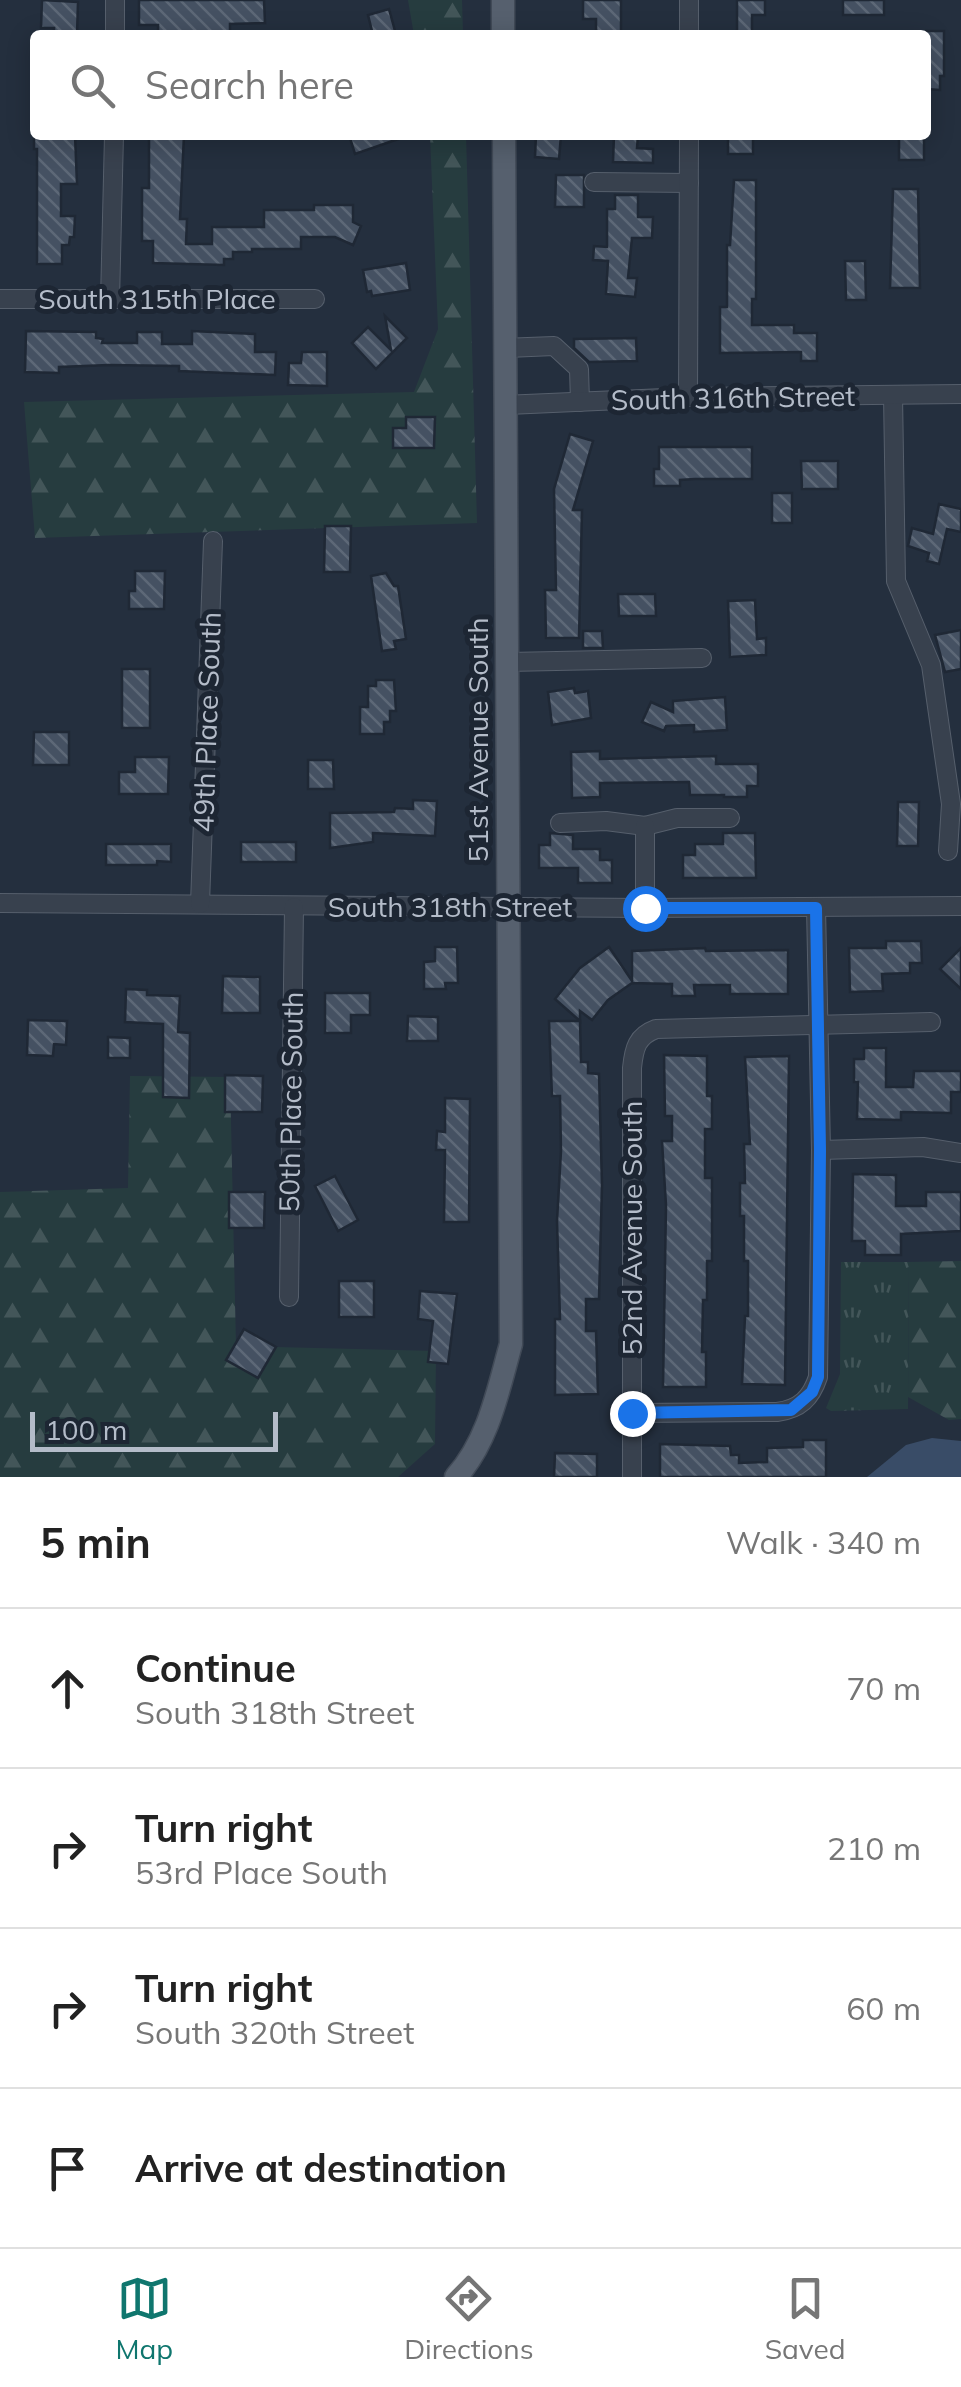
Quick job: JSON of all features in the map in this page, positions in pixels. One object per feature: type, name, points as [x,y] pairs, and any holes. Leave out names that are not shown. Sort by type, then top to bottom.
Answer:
[{"type":"main road","points":[[503,0],[503,30]]},
{"type":"main road","name":"51st Avenue South","points":[[456,1477],[468,1464],[487,1429],[511,1344],[504,140]]},
{"type":"street","points":[[115,0],[115,30]]},
{"type":"street","points":[[689,0],[690,30]]},
{"type":"street","points":[[110,300],[114,140]]},
{"type":"street","points":[[688,398],[689,140]]},
{"type":"street","points":[[594,182],[689,184]]},
{"type":"street","name":"South 315th Place","points":[[0,300],[314,299]]},
{"type":"street","points":[[505,348],[554,346],[579,369],[580,402]]},
{"type":"street","name":"South 316th Street","points":[[506,405],[961,394]]},
{"type":"street","points":[[893,395],[896,582],[931,666],[951,804],[948,851]]},
{"type":"street","name":"49th Place South","points":[[200,904],[213,540]]},
{"type":"street","points":[[508,662],[702,658]]},
{"type":"street","points":[[560,823],[606,821],[644,826],[676,818],[730,818]]},
{"type":"street","points":[[644,826],[645,908]]},
{"type":"street","name":"South 318th Street","points":[[0,903],[509,908],[961,906]]},
{"type":"street","name":"50th Place South","points":[[289,1296],[294,907]]},
{"type":"street","points":[[632,1413],[791,1410],[804,1402],[818,1377],[816,908]]},
{"type":"street","points":[[818,1025],[932,1022]]},
{"type":"street","name":"52nd Avenue South","points":[[632,1477],[632,1068],[638,1040],[644,1033],[656,1030],[818,1025]]},
{"type":"street","points":[[820,1150],[923,1146],[961,1153]]},
{"type":"green space","points":[[408,0],[462,0],[463,30],[413,30]]},
{"type":"green space","points":[[430,140],[466,140],[477,523],[35,538],[24,402],[414,392],[438,329]]},
{"type":"green space","points":[[130,1076],[230,1077],[236,1346],[436,1351],[435,1444],[398,1477],[0,1477],[0,1192],[128,1188]]},
{"type":"green space","points":[[961,1261],[961,1419],[949,1420],[908,1397],[909,1262]]},
{"type":"green space","points":[[841,1262],[909,1262],[908,1409],[826,1408],[840,1374]]},
{"type":"water","points":[[932,1438],[961,1441],[961,1477],[867,1477],[906,1445]]},
{"type":"building","points":[[42,0],[78,2],[77,30],[41,28]]},
{"type":"building","points":[[139,0],[264,0],[265,23],[230,24],[230,30],[158,30],[158,25],[139,25]]},
{"type":"building","points":[[583,0],[621,0],[621,30],[596,30],[596,19],[583,19]]},
{"type":"building","points":[[737,0],[765,0],[765,15],[752,15],[752,30],[737,30]]},
{"type":"building","points":[[843,0],[884,0],[884,15],[843,15]]},
{"type":"building","points":[[389,9],[395,30],[372,30],[368,15]]},
{"type":"building","points":[[931,31],[944,31],[944,76],[940,76],[940,90],[931,89]]},
{"type":"building","points":[[34,140],[75,140],[77,184],[61,184],[61,216],[75,216],[74,237],[70,237],[69,245],[62,245],[62,264],[37,264]]},
{"type":"building","points":[[149,140],[184,140],[180,219],[187,219],[186,244],[212,244],[212,227],[264,227],[264,210],[353,205],[353,222],[361,226],[353,245],[335,237],[301,237],[301,249],[233,252],[233,259],[224,259],[224,265],[153,263],[153,241],[142,241],[142,188],[149,188]]},
{"type":"building","points":[[351,140],[395,140],[355,154]]},
{"type":"building","points":[[536,140],[561,140],[559,159],[535,157]]},
{"type":"building","points":[[614,140],[638,140],[637,148],[653,149],[653,163],[613,162]]},
{"type":"building","points":[[728,140],[753,140],[753,154],[728,154]]},
{"type":"building","points":[[899,140],[924,140],[924,160],[899,160]]},
{"type":"building","points":[[556,175],[584,175],[584,207],[555,207]]},
{"type":"building","points":[[734,180],[756,180],[756,299],[752,299],[752,325],[794,325],[794,333],[817,333],[817,361],[801,361],[801,352],[720,353],[720,307],[727,307],[727,245]]},
{"type":"building","points":[[893,189],[918,189],[920,288],[890,288]]},
{"type":"building","points":[[615,195],[638,195],[638,217],[653,217],[652,238],[632,238],[628,278],[637,278],[635,297],[606,294],[608,261],[593,260],[594,246],[607,247],[607,209],[615,209]]},
{"type":"building","points":[[845,261],[865,261],[866,300],[846,300]]},
{"type":"building","points":[[406,263],[410,290],[372,296],[371,291],[367,292],[363,270]]},
{"type":"building","points":[[385,316],[407,338],[376,369],[352,343],[368,327],[391,350]]},
{"type":"building","points":[[26,331],[96,332],[102,343],[137,343],[137,332],[162,332],[162,344],[192,344],[192,331],[255,334],[255,352],[276,352],[275,375],[179,371],[179,366],[109,365],[59,367],[59,373],[25,372]]},
{"type":"building","points":[[636,338],[637,361],[589,362],[574,348],[574,339]]},
{"type":"building","points":[[302,352],[327,352],[327,386],[288,385],[289,363],[301,363]]},
{"type":"building","points":[[406,417],[435,417],[434,448],[393,448],[393,428],[406,428]]},
{"type":"building","points":[[570,434],[593,441],[573,510],[582,510],[579,638],[546,638],[545,590],[556,590],[554,489]]},
{"type":"building","points":[[659,447],[752,447],[752,479],[680,480],[680,486],[654,486]]},
{"type":"building","points":[[801,461],[838,461],[838,489],[802,489]]},
{"type":"building","points":[[772,493],[792,493],[792,523],[772,523]]},
{"type":"building","points":[[939,504],[961,509],[961,532],[947,529],[939,564],[927,561],[929,553],[908,546],[912,528],[933,534]]},
{"type":"building","points":[[325,526],[351,526],[350,572],[324,572]]},
{"type":"building","points":[[135,571],[165,571],[164,609],[129,609],[129,591],[135,591]]},
{"type":"building","points":[[386,573],[398,586],[406,639],[394,641],[396,649],[382,651],[371,576]]},
{"type":"building","points":[[618,594],[655,594],[656,616],[619,616]]},
{"type":"building","points":[[755,600],[757,639],[766,638],[766,655],[730,657],[728,601]]},
{"type":"building","points":[[961,630],[961,669],[945,672],[935,635]]},
{"type":"building","points":[[583,631],[602,631],[603,648],[583,648]]},
{"type":"building","points":[[122,669],[150,669],[150,728],[122,728]]},
{"type":"building","points":[[376,680],[394,680],[396,711],[390,711],[390,722],[384,722],[384,734],[360,734],[360,707],[368,707],[368,686],[376,686]]},
{"type":"building","points":[[574,688],[575,693],[588,691],[591,718],[552,725],[548,692]]},
{"type":"building","points":[[725,697],[727,730],[694,732],[694,725],[666,726],[664,731],[642,722],[651,702],[673,712],[673,701]]},
{"type":"building","points":[[34,732],[69,732],[69,765],[33,765]]},
{"type":"building","points":[[600,751],[600,759],[716,756],[716,764],[758,764],[758,786],[747,786],[747,797],[724,797],[690,795],[689,782],[600,783],[600,797],[572,798],[571,752]]},
{"type":"building","points":[[135,757],[169,757],[168,794],[119,794],[119,772],[135,772]]},
{"type":"building","points":[[308,760],[333,760],[334,789],[308,789]]},
{"type":"building","points":[[413,800],[437,801],[435,836],[373,833],[373,842],[330,848],[330,813],[394,812],[395,808],[413,809]]},
{"type":"building","points":[[898,802],[919,802],[918,846],[897,846]]},
{"type":"building","points":[[550,833],[573,835],[573,849],[600,849],[600,860],[612,860],[612,883],[578,883],[578,868],[539,868],[539,845],[550,845]]},
{"type":"building","points":[[723,833],[755,833],[756,878],[683,878],[683,855],[695,855],[695,844],[723,844]]},
{"type":"building","points":[[241,842],[296,842],[296,862],[241,862]]},
{"type":"building","points":[[106,844],[171,844],[171,862],[106,865]]},
{"type":"building","points":[[886,941],[921,941],[922,963],[910,963],[910,973],[882,974],[883,991],[850,992],[849,948],[886,948]]},
{"type":"building","points":[[435,947],[457,947],[458,983],[445,983],[446,989],[424,989],[424,962],[435,961]]},
{"type":"building","points":[[609,947],[632,981],[632,951],[788,950],[788,994],[730,994],[730,985],[694,985],[695,996],[672,996],[672,984],[632,983],[608,1000],[592,1020],[580,1011],[580,1021],[555,999],[580,968]]},
{"type":"building","points":[[961,948],[961,989],[940,969]]},
{"type":"building","points":[[223,976],[260,977],[260,1013],[222,1013]]},
{"type":"building","points":[[126,989],[147,990],[147,995],[180,996],[178,1032],[190,1033],[189,1098],[163,1097],[163,1024],[125,1022]]},
{"type":"building","points":[[325,993],[370,993],[370,1015],[351,1015],[351,1033],[325,1033]]},
{"type":"building","points":[[408,1016],[438,1017],[438,1041],[407,1041]]},
{"type":"building","points":[[28,1020],[67,1021],[66,1045],[54,1044],[53,1056],[27,1055]]},
{"type":"building","points":[[549,1021],[580,1021],[581,1062],[588,1062],[588,1073],[599,1074],[599,1299],[586,1299],[586,1331],[596,1331],[598,1394],[555,1395],[555,1319],[560,1319],[557,1221],[561,1151],[560,1096],[552,1096]]},
{"type":"building","points":[[108,1037],[130,1038],[130,1058],[108,1058]]},
{"type":"building","points":[[864,1048],[886,1048],[886,1087],[913,1087],[914,1071],[961,1071],[961,1092],[951,1092],[951,1113],[901,1112],[901,1120],[857,1119],[854,1059],[864,1059]]},
{"type":"building","points":[[664,1055],[707,1056],[712,1129],[705,1129],[705,1178],[712,1178],[712,1261],[707,1261],[707,1300],[703,1300],[706,1387],[663,1387],[666,1205],[662,1141],[672,1141],[672,1116],[665,1116]]},
{"type":"building","points":[[789,1056],[785,1385],[742,1384],[748,1261],[744,1261],[740,1183],[745,1183],[744,1144],[750,1144],[745,1057]]},
{"type":"building","points":[[225,1075],[263,1076],[262,1112],[225,1112]]},
{"type":"building","points":[[445,1098],[470,1099],[469,1222],[444,1222],[445,1150],[436,1150],[437,1131],[445,1132]]},
{"type":"building","points":[[853,1174],[896,1175],[896,1206],[926,1206],[926,1192],[961,1192],[961,1231],[901,1234],[901,1255],[865,1255],[865,1241],[852,1241]]},
{"type":"building","points":[[335,1176],[358,1220],[338,1231],[315,1186]]},
{"type":"building","points":[[229,1192],[265,1192],[264,1228],[229,1228]]},
{"type":"building","points":[[339,1281],[374,1281],[374,1317],[339,1317]]},
{"type":"building","points":[[420,1291],[457,1294],[448,1364],[428,1362],[433,1321],[418,1319]]},
{"type":"building","points":[[244,1329],[276,1347],[258,1378],[226,1360]]},
{"type":"building","points":[[803,1440],[826,1440],[826,1477],[660,1477],[660,1444],[730,1446],[731,1455],[739,1455],[739,1463],[767,1462],[767,1448],[803,1447]]},
{"type":"building","points":[[555,1453],[597,1454],[597,1477],[554,1477]]},
{"type":"route","points":[[632,1413],[791,1410],[804,1402],[818,1377],[816,908],[645,908]]}]
